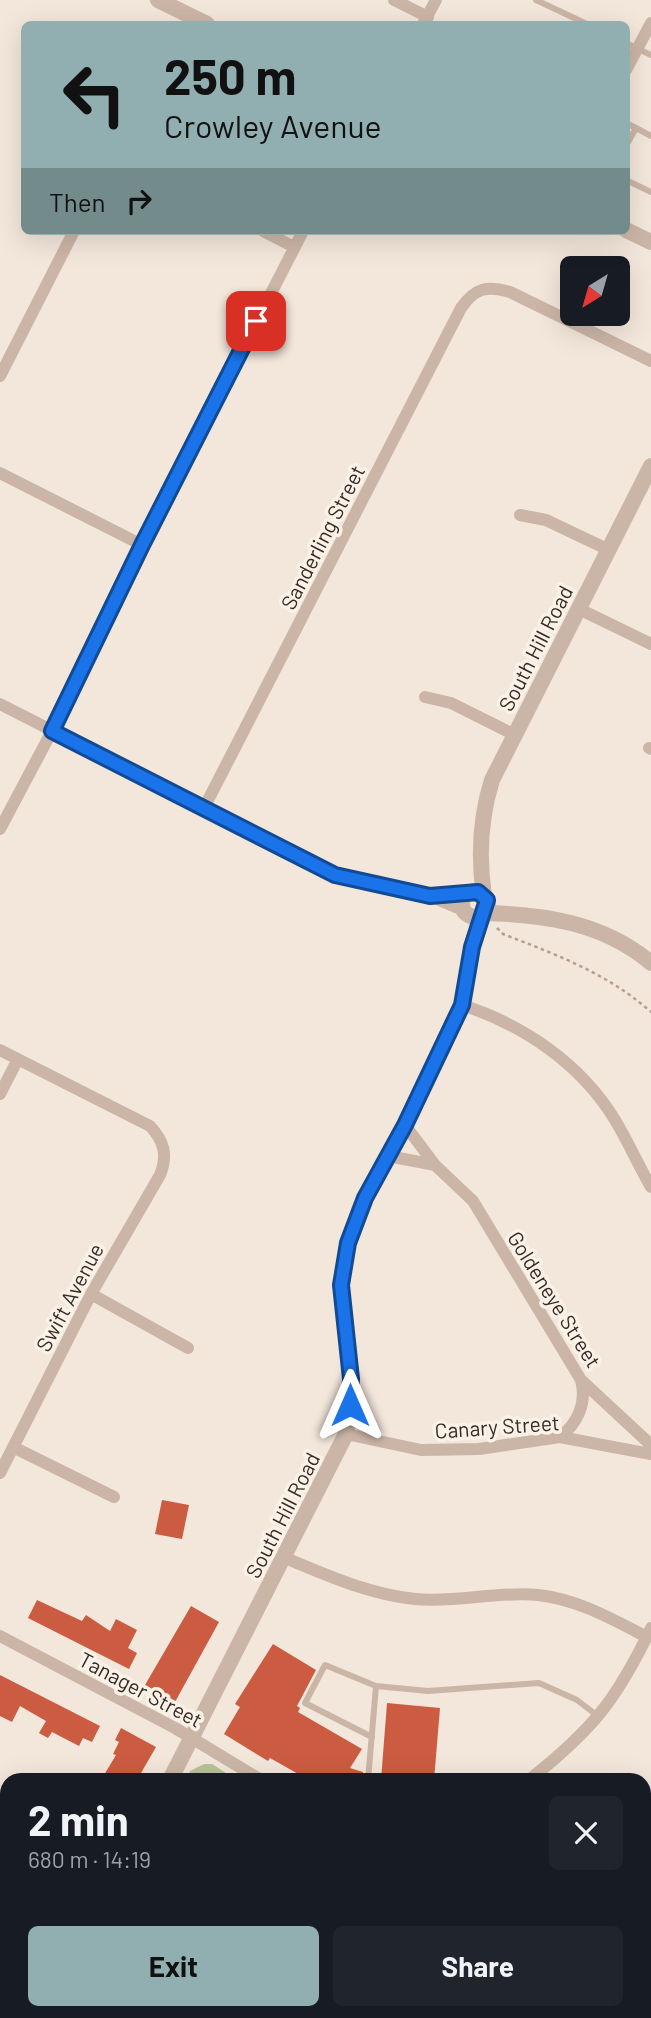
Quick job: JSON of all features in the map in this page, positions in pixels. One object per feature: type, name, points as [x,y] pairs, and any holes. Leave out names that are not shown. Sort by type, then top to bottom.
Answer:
[{"type":"street","points":[[158,0],[201,21]]},
{"type":"street","points":[[394,0],[425,21],[436,0]]},
{"type":"street","points":[[632,46],[651,23]]},
{"type":"street","points":[[630,232],[650,239]]},
{"type":"street","points":[[0,376],[72,235]]},
{"type":"street","points":[[271,235],[294,247]]},
{"type":"street","points":[[0,829],[52,731],[142,545],[301,235]]},
{"type":"street","name":"Sanderling Street","points":[[204,808],[461,308],[480,288],[510,292],[651,360]]},
{"type":"street","name":"South Hill Road","points":[[174,1773],[346,1434],[351,1379],[341,1301],[342,1269],[360,1210],[405,1125],[462,1005],[472,947],[486,801],[515,734],[651,466]]},
{"type":"street","points":[[0,473],[142,545]]},
{"type":"street","points":[[520,515],[546,520],[609,550]]},
{"type":"street","points":[[579,609],[651,644]]},
{"type":"street","points":[[425,697],[451,703],[515,734]]},
{"type":"street","points":[[0,704],[335,875],[582,925],[628,946],[651,963]]},
{"type":"street","points":[[462,1005],[523,1032],[559,1056],[581,1076],[616,1121],[651,1186]]},
{"type":"street","points":[[0,1049],[18,1059],[0,1094]]},
{"type":"street","name":"Swift Avenue","points":[[0,1473],[91,1294],[160,1175],[165,1156],[161,1139],[140,1120],[18,1059]]},
{"type":"street","name":"Goldeneye Street","points":[[405,1125],[435,1165],[473,1201],[581,1381],[651,1446]]},
{"type":"street","points":[[388,1156],[435,1165]]},
{"type":"street","points":[[91,1294],[188,1348]]},
{"type":"street","points":[[560,1437],[572,1425],[584,1400],[581,1381]]},
{"type":"street","name":"Canary Street","points":[[346,1434],[402,1448],[440,1451],[492,1448],[560,1437],[651,1454]]},
{"type":"street","points":[[13,1447],[114,1497]]},
{"type":"street","points":[[283,1557],[354,1586],[416,1599],[536,1595],[561,1599],[649,1632],[615,1696],[600,1717],[537,1773]]},
{"type":"street","name":"Tanager Street","points":[[0,1636],[191,1738],[249,1773]]},
{"type":"lane","points":[[536,0],[581,21]]},
{"type":"lane","points":[[632,46],[651,55]]},
{"type":"lane","points":[[630,125],[651,136]]},
{"type":"lane","points":[[630,139],[636,128]]},
{"type":"lane","points":[[630,182],[651,192]]},
{"type":"lane","points":[[372,1737],[305,1703],[325,1665],[376,1686],[428,1691],[539,1683],[578,1700],[600,1717]]},
{"type":"lane","points":[[369,1773],[376,1686]]},
{"type":"path","points":[[497,928],[503,934],[590,969],[615,984],[651,1012]]},
{"type":"green space","points":[[204,1764],[212,1764],[226,1773],[189,1773]]},
{"type":"building","points":[[162,1500],[189,1505],[182,1539],[155,1534]]},
{"type":"building","points":[[37,1600],[82,1621],[86,1615],[110,1631],[116,1619],[137,1630],[128,1648],[137,1653],[129,1669],[28,1618]]},
{"type":"building","points":[[191,1606],[219,1622],[175,1702],[145,1685]]},
{"type":"building","points":[[273,1644],[316,1670],[297,1706],[300,1708],[298,1712],[362,1749],[350,1768],[363,1773],[297,1773],[270,1758],[268,1761],[224,1734],[240,1707],[235,1704]]},
{"type":"building","points":[[0,1675],[100,1726],[92,1742],[83,1738],[79,1746],[52,1732],[48,1738],[39,1733],[46,1721],[20,1706],[12,1722],[0,1716]]},
{"type":"building","points":[[387,1703],[440,1708],[435,1773],[382,1773]]},
{"type":"building","points":[[121,1728],[156,1747],[141,1773],[105,1773],[116,1755],[113,1754],[119,1742],[115,1740]]},
{"type":"route","points":[[256,321],[142,545],[52,731],[335,875],[430,896],[478,892],[487,900],[488,907],[472,947],[462,1005],[405,1125],[365,1198],[348,1243],[342,1269],[341,1301],[351,1379],[350,1405]]}]
